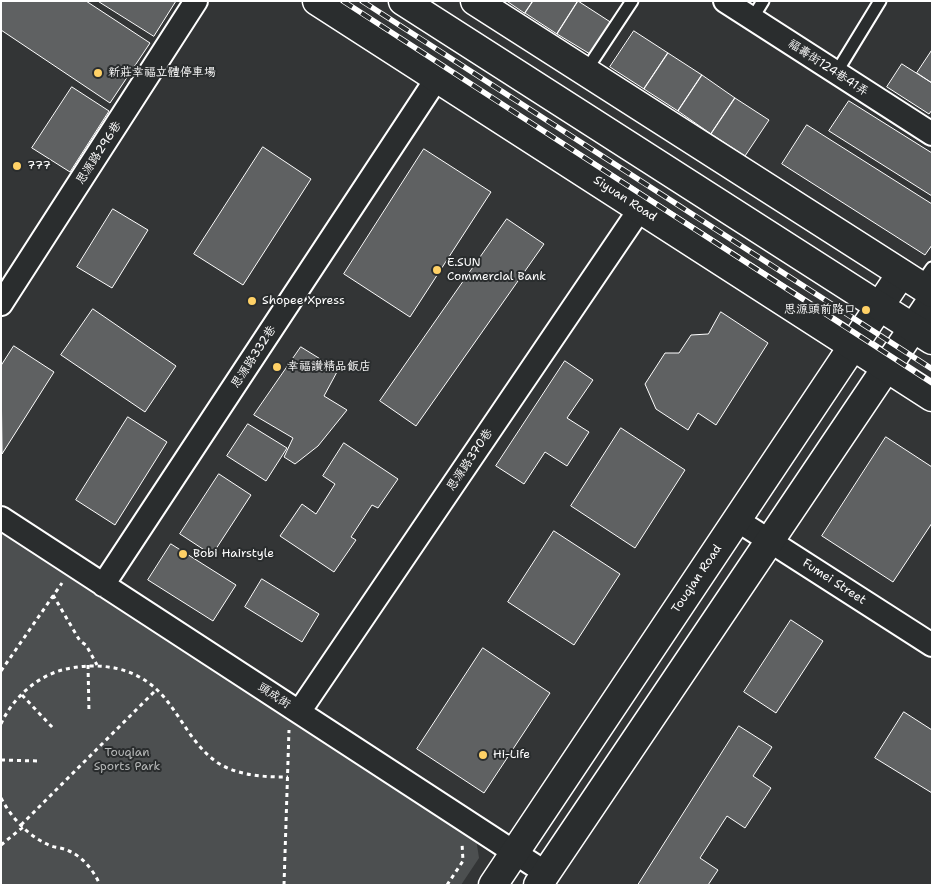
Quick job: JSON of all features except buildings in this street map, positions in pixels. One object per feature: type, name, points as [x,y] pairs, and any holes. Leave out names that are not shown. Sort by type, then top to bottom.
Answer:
[{"type":"main road","name":"Siyuan Road","points":[[318,1],[932,396]]},
{"type":"main road","points":[[403,1],[922,334]]},
{"type":"main road","points":[[475,1],[923,284],[922,334],[886,367],[542,879]]},
{"type":"main road","name":"Touqian Road","points":[[493,885],[880,307],[923,284]]},
{"type":"street","name":"思源路296巷","points":[[1,304],[196,1]]},
{"type":"street","name":"福壽街124巷41弄","points":[[725,1],[758,10],[836,73],[931,132]]},
{"type":"street","name":"思源路332巷","points":[[103,585],[437,78]]},
{"type":"street","name":"思源路370巷","points":[[294,721],[640,209]]},
{"type":"street","name":"頭成街","points":[[1,518],[103,585],[294,721],[515,852],[542,879]]},
{"type":"street","name":"Fumei Street","points":[[737,520],[932,645]]},
{"type":"lane","points":[[586,72],[632,1]]},
{"type":"lane","points":[[836,73],[880,1]]},
{"type":"path","points":[[1,671],[62,583]]},
{"type":"path","points":[[53,595],[80,641],[86,645],[97,665]]},
{"type":"path","points":[[1,724],[7,711],[28,688],[50,673],[88,665],[114,666],[142,679],[162,695],[199,746],[219,763],[241,773],[267,777],[288,777]]},
{"type":"path","points":[[88,665],[89,712]]},
{"type":"path","points":[[1,845],[156,690]]},
{"type":"path","points":[[22,695],[53,728]]},
{"type":"path","points":[[284,885],[288,777],[294,721]]},
{"type":"path","points":[[1,760],[38,762]]},
{"type":"path","points":[[1,798],[8,811],[22,826],[48,845],[69,850],[85,862],[96,876],[100,885]]},
{"type":"path","points":[[447,885],[463,861],[462,842]]},
{"type":"green space","name":"Touqian Sports Park","points":[[1,529],[476,838],[479,858],[461,885],[1,885]]},
{"type":"railway","points":[[343,1],[932,383]]},
{"type":"railway","points":[[362,1],[932,369]]},
{"type":"place","name":"新莊幸福立體停車場","points":[[98,73]]},
{"type":"place","name":"777","points":[[17,166]]},
{"type":"place","name":"E.SUN Commercial Bank","points":[[437,270]]},
{"type":"place","name":"Shopee Xpress","points":[[252,301]]},
{"type":"place","name":"思源頭前路口","points":[[866,310]]},
{"type":"place","name":"幸福讚精品飯店","points":[[277,367]]},
{"type":"place","name":"Bobi Hairstyle","points":[[183,554]]},
{"type":"place","name":"Hi-Life","points":[[483,755]]}]
